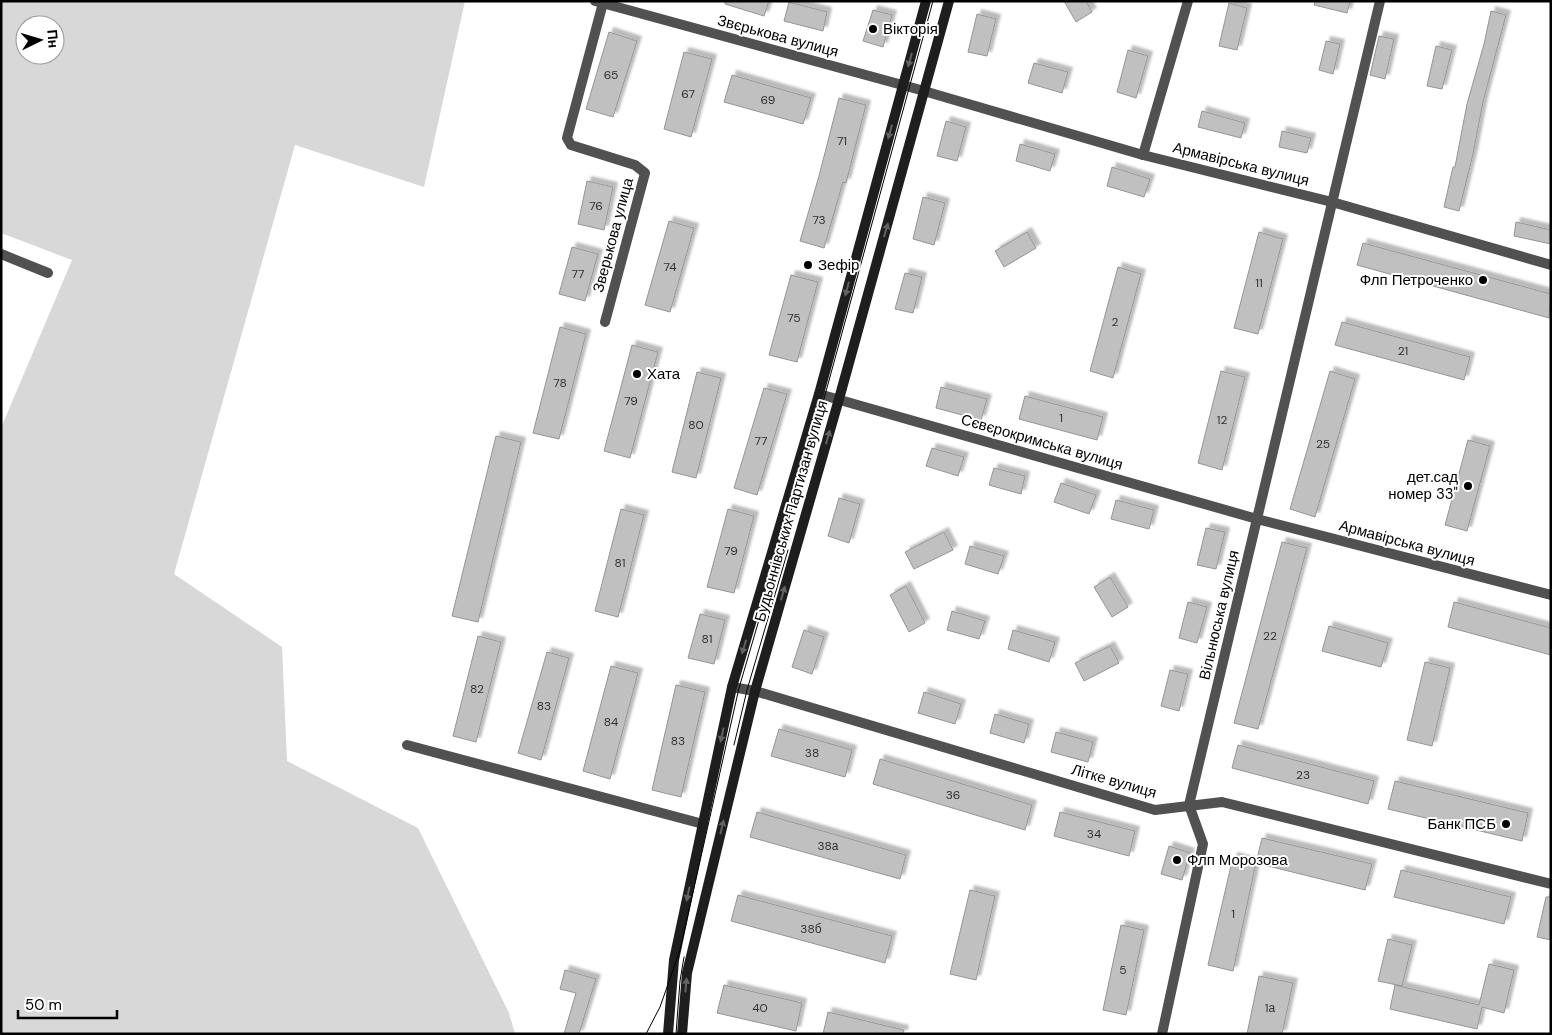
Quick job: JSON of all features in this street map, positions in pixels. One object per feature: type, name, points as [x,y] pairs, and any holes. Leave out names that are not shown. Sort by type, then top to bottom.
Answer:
[{"type":"main road","name":"Будьоннівських Партизан вулиця","points":[[668,1034],[674,960],[732,687],[819,394],[926,1]]},
{"type":"main road","name":"Будьоннівських Партизан вулиця","points":[[682,1034],[687,973],[755,691],[949,1]]},
{"type":"street","points":[[1143,155],[1188,1]]},
{"type":"street","name":"Вільнюська вулиця","points":[[1189,805],[1380,1]]},
{"type":"street","name":"Звєрькова вулиця","points":[[599,2],[925,91]]},
{"type":"street","name":"Зверькова улица","points":[[599,2],[567,138],[571,145],[635,165],[645,172],[605,322]]},
{"type":"street","name":"Армавірська вулиця","points":[[925,91],[1143,155],[1332,202],[1551,265]]},
{"type":"street","points":[[1,254],[48,273]]},
{"type":"street","name":"Сєвєрокримська вулиця","points":[[819,394],[1257,519]]},
{"type":"street","name":"Армавірська вулиця","points":[[1257,519],[1551,595]]},
{"type":"street","name":"Літке вулиця","points":[[732,687],[755,691],[1155,810],[1222,802],[1551,884]]},
{"type":"street","points":[[407,744],[703,824]]},
{"type":"street","points":[[1162,1034],[1203,844],[1189,805]]},
{"type":"shaded area","points":[[1,1],[465,1],[424,187],[295,145],[174,574],[282,647],[287,761],[418,828],[509,1013],[515,1034],[1,1034],[1,428],[72,260],[1,233]]},
{"type":"building","points":[[725,1],[769,1],[764,16],[725,4]]},
{"type":"building","points":[[1064,1],[1086,1],[1092,12],[1076,22]]},
{"type":"building","points":[[1315,1],[1350,1],[1347,13],[1314,5]]},
{"type":"building","points":[[789,2],[827,12],[823,31],[784,21]]},
{"type":"building","points":[[1229,3],[1247,8],[1237,50],[1219,46]]},
{"type":"building","points":[[873,10],[892,15],[883,47],[863,41]]},
{"type":"building","points":[[1491,11],[1506,15],[1483,102],[1459,211],[1444,207],[1453,167],[1455,167],[1467,104]]},
{"type":"building","points":[[977,14],[996,19],[987,56],[968,52]]},
{"type":"building","points":[[609,32],[637,41],[613,117],[586,109]]},
{"type":"building","points":[[1379,36],[1394,39],[1385,79],[1370,75]]},
{"type":"building","points":[[1326,41],[1340,44],[1333,74],[1319,70]]},
{"type":"building","points":[[1436,46],[1452,50],[1442,89],[1427,86]]},
{"type":"building","points":[[1128,50],[1148,56],[1136,98],[1117,92]]},
{"type":"building","points":[[684,52],[712,59],[691,137],[664,129]]},
{"type":"building","points":[[1034,63],[1068,72],[1062,93],[1028,83]]},
{"type":"building","points":[[732,75],[811,98],[803,124],[724,102]]},
{"type":"building","points":[[839,98],[866,105],[846,183],[843,182],[824,248],[800,241]]},
{"type":"building","points":[[1202,111],[1245,123],[1241,138],[1198,127]]},
{"type":"building","points":[[946,121],[966,127],[957,161],[937,156]]},
{"type":"building","points":[[1282,131],[1311,138],[1307,153],[1279,147]]},
{"type":"building","points":[[1020,144],[1055,154],[1050,171],[1016,161]]},
{"type":"building","points":[[1112,167],[1150,179],[1144,197],[1107,186]]},
{"type":"building","points":[[587,181],[613,187],[604,230],[578,224]]},
{"type":"building","points":[[923,197],[945,203],[934,245],[913,239]]},
{"type":"building","points":[[669,221],[694,228],[670,312],[645,305]]},
{"type":"building","points":[[1516,222],[1551,230],[1551,244],[1514,236]]},
{"type":"building","points":[[1027,232],[1036,248],[1004,267],[995,251]]},
{"type":"building","points":[[1259,232],[1283,239],[1258,334],[1234,328]]},
{"type":"building","points":[[1363,243],[1551,294],[1549,318],[1357,265]]},
{"type":"building","points":[[572,247],[598,254],[585,301],[559,294]]},
{"type":"building","points":[[1118,267],[1141,274],[1113,378],[1090,371]]},
{"type":"building","points":[[905,273],[922,277],[913,313],[895,309]]},
{"type":"building","points":[[791,275],[818,282],[797,362],[769,355]]},
{"type":"building","points":[[1342,322],[1470,357],[1464,380],[1335,345]]},
{"type":"building","points":[[560,327],[586,334],[559,439],[533,433]]},
{"type":"building","points":[[632,345],[658,352],[630,458],[604,451]]},
{"type":"building","points":[[1221,371],[1245,377],[1222,470],[1198,463]]},
{"type":"building","points":[[1330,371],[1355,379],[1315,517],[1290,509]]},
{"type":"building","points":[[697,372],[721,378],[696,478],[672,472]]},
{"type":"building","points":[[941,387],[987,399],[981,420],[936,408]]},
{"type":"building","points":[[764,388],[787,394],[757,495],[734,488]]},
{"type":"building","points":[[1025,396],[1103,417],[1097,440],[1019,419]]},
{"type":"building","points":[[496,436],[521,442],[478,622],[452,616]]},
{"type":"building","name":"дет.сад номер 33\"","points":[[1468,440],[1490,446],[1467,531],[1445,525]]},
{"type":"building","points":[[932,448],[964,457],[958,476],[926,466]]},
{"type":"building","points":[[994,468],[1025,476],[1021,494],[989,485]]},
{"type":"building","points":[[1061,483],[1096,495],[1089,514],[1054,502]]},
{"type":"building","points":[[839,498],[860,504],[849,543],[828,536]]},
{"type":"building","points":[[1116,500],[1154,510],[1149,529],[1111,519]]},
{"type":"building","points":[[621,509],[644,515],[618,617],[595,611]]},
{"type":"building","points":[[728,509],[754,516],[734,593],[707,587]]},
{"type":"building","points":[[1206,528],[1225,532],[1216,569],[1197,565]]},
{"type":"building","points":[[944,532],[953,550],[914,569],[905,552]]},
{"type":"building","points":[[1282,542],[1307,548],[1258,729],[1234,723]]},
{"type":"building","points":[[970,546],[1004,556],[998,574],[965,564]]},
{"type":"building","points":[[1110,577],[1128,607],[1112,617],[1094,587]]},
{"type":"building","points":[[906,586],[925,623],[909,632],[890,595]]},
{"type":"building","points":[[1188,602],[1207,607],[1197,643],[1179,638]]},
{"type":"building","points":[[1454,602],[1551,628],[1551,655],[1448,627]]},
{"type":"building","points":[[952,611],[985,621],[979,639],[947,630]]},
{"type":"building","points":[[700,614],[725,620],[714,664],[688,658]]},
{"type":"building","points":[[1329,626],[1388,643],[1381,667],[1322,651]]},
{"type":"building","points":[[804,630],[824,637],[812,674],[792,667]]},
{"type":"building","points":[[1013,630],[1055,642],[1049,662],[1008,649]]},
{"type":"building","points":[[478,636],[501,642],[476,742],[453,736]]},
{"type":"building","points":[[1110,646],[1119,663],[1084,681],[1075,663]]},
{"type":"building","points":[[547,652],[569,658],[541,760],[518,753]]},
{"type":"building","points":[[1425,662],[1450,668],[1432,746],[1407,740]]},
{"type":"building","points":[[611,666],[638,673],[610,779],[583,771]]},
{"type":"building","points":[[1170,670],[1188,674],[1179,711],[1161,706]]},
{"type":"building","points":[[676,685],[705,692],[681,797],[652,790]]},
{"type":"building","points":[[924,692],[961,704],[955,724],[918,713]]},
{"type":"building","points":[[995,714],[1029,724],[1024,743],[990,733]]},
{"type":"building","points":[[779,729],[852,750],[845,777],[771,756]]},
{"type":"building","points":[[1056,732],[1093,742],[1088,762],[1051,752]]},
{"type":"building","points":[[1238,745],[1374,781],[1368,804],[1232,768]]},
{"type":"building","points":[[880,759],[1032,805],[1025,830],[873,784]]},
{"type":"building","points":[[1395,781],[1528,813],[1522,841],[1388,809]]},
{"type":"building","points":[[757,812],[906,855],[900,879],[750,837]]},
{"type":"building","points":[[1060,812],[1135,831],[1129,856],[1054,836]]},
{"type":"building","points":[[1262,838],[1372,864],[1365,890],[1256,863]]},
{"type":"building","points":[[1169,846],[1190,853],[1182,880],[1161,874]]},
{"type":"building","points":[[1233,857],[1256,863],[1233,971],[1208,965]]},
{"type":"building","points":[[1401,870],[1511,897],[1504,924],[1394,897]]},
{"type":"building","points":[[970,890],[995,896],[976,980],[950,974]]},
{"type":"building","points":[[738,895],[892,936],[885,963],[731,921]]},
{"type":"building","points":[[1546,897],[1551,897],[1551,940],[1537,937]]},
{"type":"building","points":[[1121,925],[1144,930],[1126,1015],[1103,1010]]},
{"type":"building","points":[[1388,939],[1412,945],[1402,986],[1378,981]]},
{"type":"building","points":[[1489,964],[1514,970],[1504,1013],[1482,1007],[1477,1029],[1390,1009],[1395,985],[1479,1005]]},
{"type":"building","points":[[565,970],[596,979],[579,1034],[564,1034],[576,993],[560,989]]},
{"type":"building","points":[[1259,976],[1293,983],[1282,1034],[1247,1034]]},
{"type":"building","points":[[724,985],[802,1003],[796,1031],[717,1013]]},
{"type":"building","points":[[828,1012],[904,1030],[903,1034],[823,1034]]},
{"type":"tram line","points":[[646,1034],[660,1007],[680,950],[739,688],[825,395],[933,1]]},
{"type":"tram line","points":[[734,745],[747,690],[788,550]]},
{"type":"tram line","points":[[676,1034],[684,957]]},
{"type":"place","name":"Вікторія","points":[[873,29]]},
{"type":"place","name":"Зефір","points":[[808,265]]},
{"type":"place","name":"Флп Петроченко","points":[[1483,280]]},
{"type":"place","name":"Хата","points":[[637,374]]},
{"type":"place","name":"дет.сад номер 33\"","points":[[1468,486]]},
{"type":"place","name":"Банк ПСБ","points":[[1506,824]]},
{"type":"place","name":"Флп Морозова","points":[[1177,860]]}]
